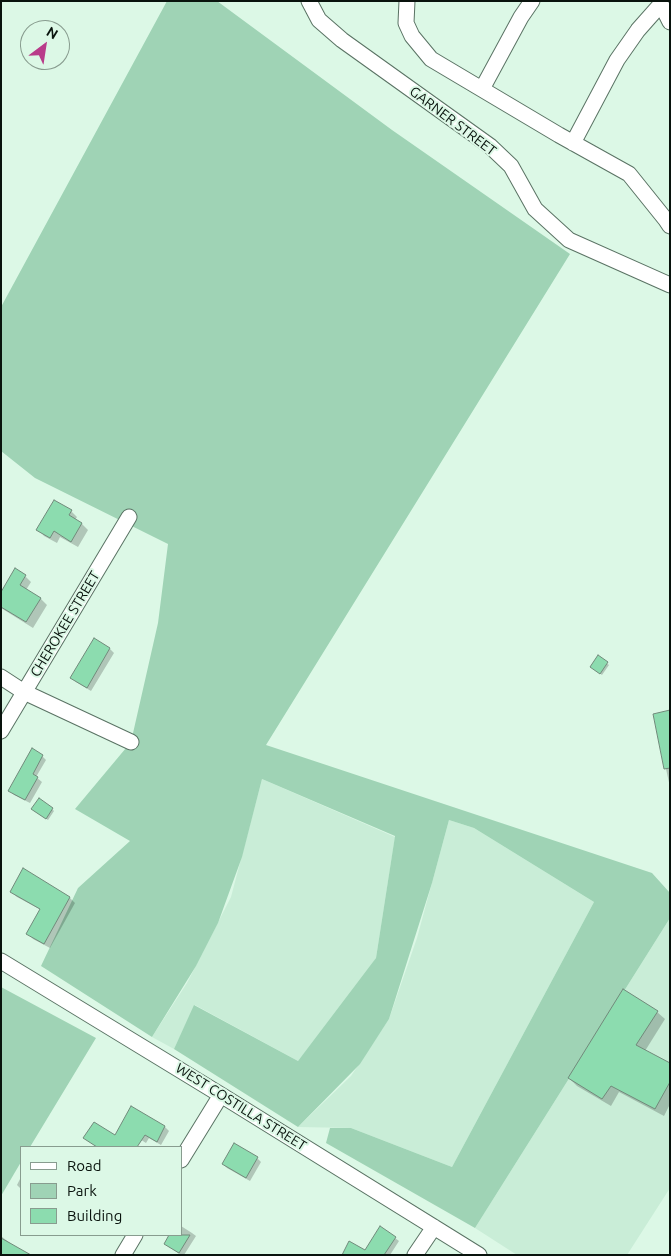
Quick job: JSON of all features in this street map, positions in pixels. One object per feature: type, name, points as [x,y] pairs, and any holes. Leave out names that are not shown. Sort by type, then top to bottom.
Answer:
[{"type":"street","name":"GARNER STREET","points":[[309,1],[319,20],[342,40],[490,146],[511,166],[535,209],[570,240],[670,285]]},
{"type":"street","points":[[408,1],[406,23],[412,36],[431,59],[628,174],[670,226]]},
{"type":"street","points":[[482,89],[521,17],[532,1]]},
{"type":"street","points":[[573,142],[617,60],[638,30],[661,3],[670,22]]},
{"type":"street","name":"CHEROKEE STREET","points":[[1,732],[129,517]]},
{"type":"street","points":[[1,677],[24,692],[131,742]]},
{"type":"street","name":"WEST COSTILLA STREET","points":[[1,961],[479,1255]]},
{"type":"street","points":[[182,1158],[221,1095]]},
{"type":"street","points":[[415,1255],[434,1227]]},
{"type":"street","points":[[123,1255],[134,1236]]},
{"type":"shaded area","points":[[262,779],[395,837],[376,958],[360,987],[298,1061],[195,1005],[174,1049],[152,1037],[187,983],[231,897]]},
{"type":"shaded area","points":[[449,820],[474,828],[594,902],[452,1167],[351,1128],[298,1127],[351,1076],[389,1019],[417,938]]},
{"type":"shaded area","points":[[670,918],[670,1188],[627,1255],[517,1255],[475,1228]]},
{"type":"green space","points":[[167,1],[217,1],[392,130],[570,254],[266,745],[652,873],[670,893],[670,918],[475,1228],[326,1143],[330,1128],[351,1128],[452,1167],[594,902],[474,828],[449,820],[432,883],[389,1019],[360,1064],[298,1127],[174,1049],[194,1005],[298,1061],[376,958],[395,836],[262,779],[242,857],[218,923],[196,966],[152,1037],[41,966],[78,888],[130,841],[75,809],[131,742],[158,623],[168,544],[35,478],[1,451],[1,307]]},
{"type":"green space","points":[[1,987],[96,1038],[31,1146],[20,1146],[20,1164],[1,1196]]},
{"type":"building","points":[[54,500],[72,510],[69,515],[82,523],[71,542],[54,531],[50,538],[36,530]]},
{"type":"building","points":[[15,568],[26,575],[20,585],[41,598],[26,622],[1,607],[1,592]]},
{"type":"building","points":[[94,638],[110,648],[87,688],[70,678]]},
{"type":"building","points":[[598,655],[608,662],[600,674],[590,667]]},
{"type":"building","points":[[670,710],[670,768],[664,769],[653,714]]},
{"type":"building","points":[[32,748],[43,755],[33,774],[38,777],[25,800],[8,791]]},
{"type":"building","points":[[39,798],[53,808],[46,819],[31,809]]},
{"type":"building","points":[[23,868],[70,897],[44,944],[26,934],[40,909],[10,892]]},
{"type":"building","points":[[623,989],[658,1011],[636,1045],[670,1063],[670,1082],[655,1109],[611,1086],[602,1099],[568,1078]]},
{"type":"building","points":[[131,1106],[165,1126],[157,1142],[145,1135],[138,1146],[95,1146],[83,1138],[94,1122],[115,1135]]},
{"type":"building","points":[[234,1143],[258,1157],[246,1178],[222,1164]]},
{"type":"building","points":[[380,1226],[396,1237],[384,1255],[342,1255],[349,1241],[365,1250]]},
{"type":"building","points":[[190,1235],[179,1253],[164,1244],[168,1236]]},
{"type":"building","points":[[1,1238],[31,1255],[1,1255]]}]
